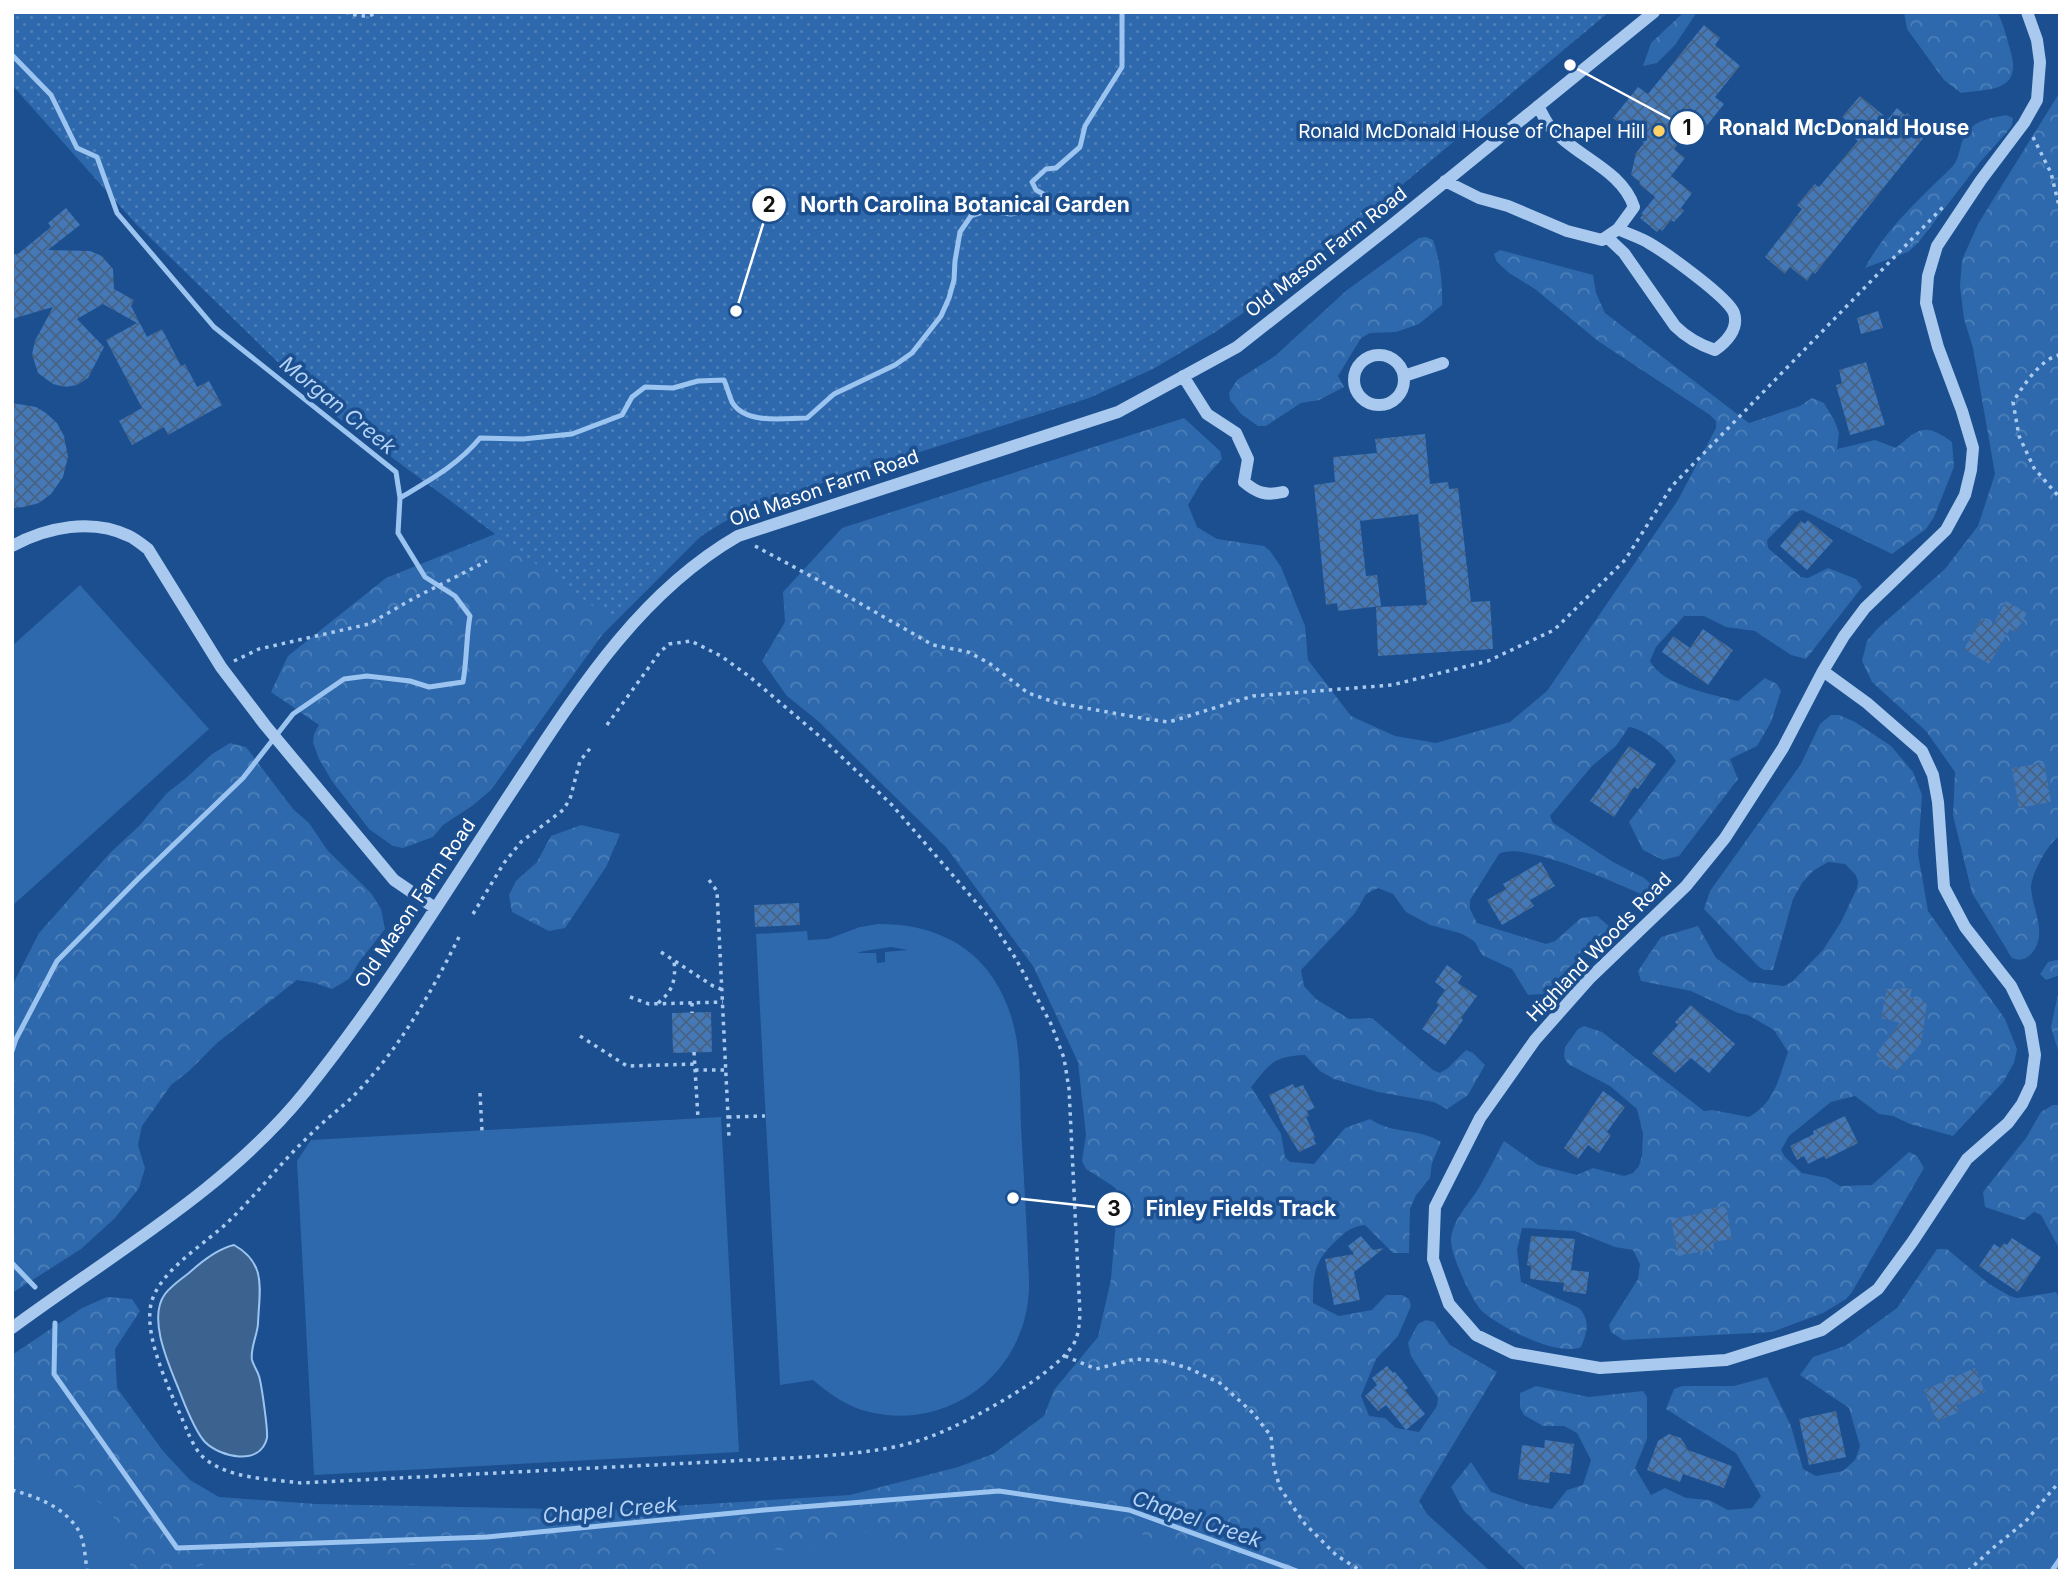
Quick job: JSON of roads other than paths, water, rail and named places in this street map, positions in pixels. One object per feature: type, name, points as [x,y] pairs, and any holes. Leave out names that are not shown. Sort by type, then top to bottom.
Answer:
[{"type":"street","name":"Old Mason Farm Road","points":[[12,1328],[174,1213],[225,1172],[267,1133],[302,1095],[336,1052],[435,908],[548,736],[619,639],[676,579],[714,549],[738,536],[1118,412],[1237,347],[1654,12]]},
{"type":"street","name":"Highland Woods Road","points":[[1823,671],[1867,703],[1922,751],[1933,775],[1938,802],[1944,887],[1965,927],[2011,986],[2030,1025],[2035,1055],[2031,1085],[2022,1104],[2008,1123],[1967,1159],[1878,1289],[1822,1331],[1726,1360],[1600,1368],[1513,1353],[1476,1335],[1449,1304],[1433,1259],[1435,1207],[1480,1118],[1535,1040],[1589,979],[1686,886],[1725,838],[1783,748],[1823,671],[1844,636],[1866,608],[1946,530],[1965,495],[1972,470],[1973,448],[1932,325],[1927,303],[1928,276],[1937,246],[1981,180],[2024,123],[2037,100],[2040,62],[2037,40],[2028,12]]},
{"type":"street","points":[[1445,181],[1479,198],[1508,206],[1567,230],[1602,240],[1613,233],[1634,207],[1630,194],[1618,181],[1552,129],[1538,106]]},
{"type":"street","points":[[1613,233],[1648,243],[1717,292],[1734,313],[1734,326],[1730,337],[1715,350],[1682,333],[1624,253],[1613,233]]},
{"type":"street","points":[[1375,355],[1397,362],[1404,376],[1404,384],[1396,399],[1380,405],[1363,400],[1354,385],[1357,369],[1375,355]]},
{"type":"street","points":[[1404,376],[1443,363]]},
{"type":"street","points":[[1183,376],[1207,414],[1236,433],[1248,459],[1244,482],[1253,490],[1268,496],[1283,492]]},
{"type":"street","points":[[12,546],[32,536],[78,526],[100,527],[129,536],[148,549],[221,667],[265,725],[394,880],[435,908]]},
{"type":"waterway","points":[[400,498],[432,479],[480,438],[523,439],[572,434],[622,415],[632,397],[645,387],[673,388],[698,381],[724,380],[732,402],[746,414],[766,419],[807,418],[834,394],[895,365],[912,353],[941,316],[954,280],[960,232],[971,216],[986,211],[1011,214],[1027,211],[1045,195],[1036,190],[1032,182],[1046,169],[1056,168],[1080,147],[1085,126],[1122,67],[1122,12]]},
{"type":"waterway","name":"Morgan Creek","points":[[12,55],[51,95],[77,148],[97,157],[117,213],[214,327],[396,472],[400,498],[398,533],[425,577],[455,596],[470,616],[463,682],[429,687],[410,681],[367,676],[344,679],[293,714],[243,778],[57,961],[12,1051]]},
{"type":"waterway","name":"Chapel Creek","points":[[12,1263],[35,1287]]},
{"type":"waterway","name":"Chapel Creek","points":[[55,1323],[54,1374],[177,1548],[487,1537],[764,1510],[999,1491],[1129,1510],[1297,1571]]},
{"type":"waterway","name":"Chapel Creek","points":[[2052,1571],[2060,1559]]},
{"type":"place","name":"Ronald McDonald House","points":[[1570,65]]},
{"type":"place","name":"Ronald McDonald House of Chapel Hill","points":[[1659,131]]},
{"type":"place","name":"North Carolina Botanical Garden","points":[[736,311]]},
{"type":"place","name":"Finley Fields Track","points":[[1013,1198]]}]
